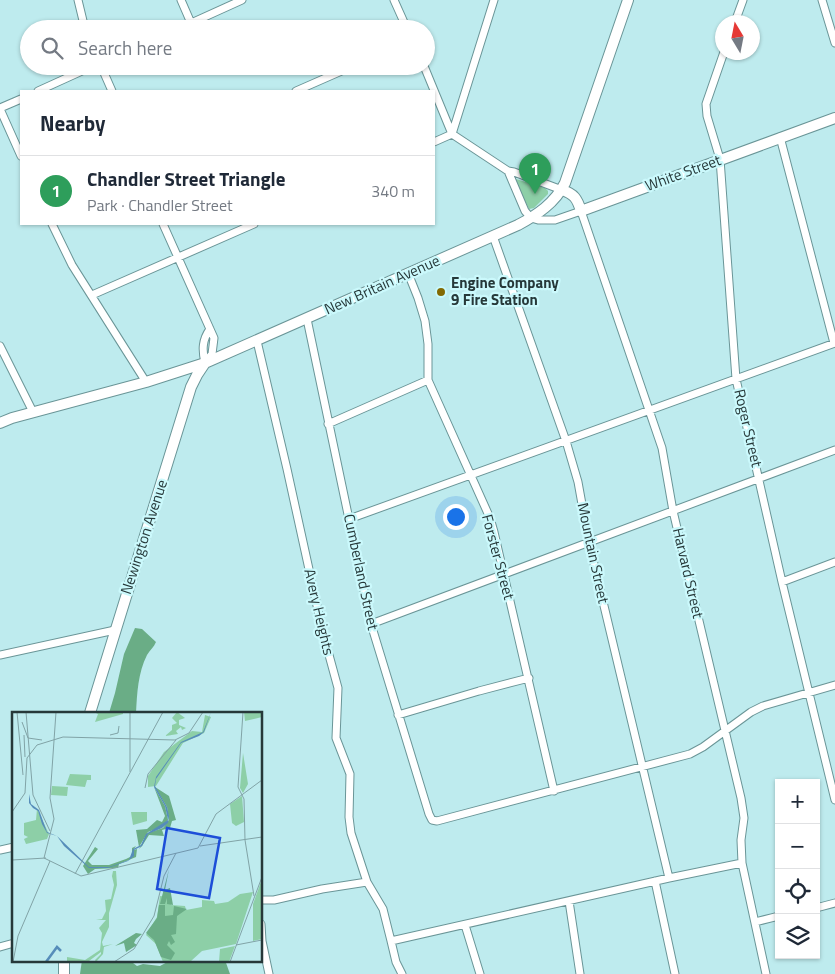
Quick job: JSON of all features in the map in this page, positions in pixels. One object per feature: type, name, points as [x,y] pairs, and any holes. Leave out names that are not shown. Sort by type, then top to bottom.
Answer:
[{"type":"main road","name":"New Britain Avenue","points":[[0,423],[33,412],[146,382],[205,363],[531,218],[545,208],[562,190],[572,166],[628,0]]},
{"type":"main road","name":"White Street","points":[[581,211],[835,118]]},
{"type":"main road","name":"Harvard Street","points":[[562,190],[574,195],[581,211]]},
{"type":"main road","name":"Newington Avenue","points":[[90,712],[191,387],[205,363]]},
{"type":"street","points":[[78,0],[83,20]]},
{"type":"street","points":[[181,0],[190,20]]},
{"type":"street","points":[[198,20],[242,0]]},
{"type":"street","points":[[394,0],[403,20]]},
{"type":"street","points":[[435,142],[452,134],[494,0]]},
{"type":"street","points":[[738,15],[743,0]]},
{"type":"street","points":[[822,0],[835,43]]},
{"type":"street","name":"Roger Street","points":[[721,60],[706,104],[707,116],[720,160],[736,378],[808,693],[835,797]]},
{"type":"street","points":[[40,90],[73,75]]},
{"type":"street","points":[[105,75],[112,90]]},
{"type":"street","points":[[298,90],[332,75]]},
{"type":"street","points":[[428,75],[434,90]]},
{"type":"street","points":[[435,93],[452,134],[508,171],[562,190]]},
{"type":"street","points":[[20,99],[0,109],[20,154]]},
{"type":"street","points":[[349,519],[835,343],[780,138]]},
{"type":"street","points":[[508,171],[525,212],[531,218]]},
{"type":"street","name":"White Street","points":[[531,218],[555,220],[581,211]]},
{"type":"street","name":"Harvard Street","points":[[581,211],[662,448],[673,511],[741,798],[744,818],[741,840],[742,863],[766,974]]},
{"type":"street","points":[[52,225],[72,265],[146,382]]},
{"type":"street","points":[[163,225],[214,338],[212,354],[205,363]]},
{"type":"street","points":[[92,295],[252,225]]},
{"type":"street","name":"Mountain Street","points":[[493,236],[566,441],[578,482],[589,543],[669,878]]},
{"type":"street","name":"Forster Street","points":[[408,273],[425,321],[428,344],[428,380],[490,518],[554,791]]},
{"type":"street","name":"Cumberland Street","points":[[307,318],[371,624],[432,820],[437,821],[554,791]]},
{"type":"street","name":"Avery Heights","points":[[257,341],[323,633],[338,688],[336,738],[350,774],[348,817],[351,833],[366,882],[383,909],[396,962],[402,974]]},
{"type":"street","points":[[0,346],[33,412]]},
{"type":"street","points":[[328,424],[428,380]]},
{"type":"street","points":[[371,624],[835,450]]},
{"type":"street","points":[[782,582],[835,562]]},
{"type":"street","points":[[0,655],[115,630]]},
{"type":"street","points":[[398,715],[529,678]]},
{"type":"street","points":[[554,791],[690,754],[703,748],[725,730],[763,706],[835,685]]},
{"type":"street","points":[[391,941],[742,863]]},
{"type":"street","points":[[655,881],[675,974]]},
{"type":"street","points":[[262,900],[274,900],[322,889],[366,882]]},
{"type":"street","points":[[569,901],[580,974]]},
{"type":"street","points":[[820,907],[835,903]]},
{"type":"street","points":[[755,922],[775,917]]},
{"type":"street","points":[[465,925],[480,974]]},
{"type":"street","points":[[262,940],[269,974]]},
{"type":"green space","points":[[516,179],[545,188],[548,194],[534,208],[529,209],[515,181]]},
{"type":"green space","points":[[135,628],[142,629],[156,642],[147,655],[140,676],[136,712],[109,712],[115,693],[124,654]]},
{"type":"green space","points":[[82,962],[132,962],[137,966],[143,964],[160,966],[167,962],[226,962],[230,974],[80,974]]},
{"type":"place","name":"Chandler Street Triangle","points":[[535,194]]},
{"type":"place","name":"Engine Company 9 Fire Station","points":[[441,292]]}]
